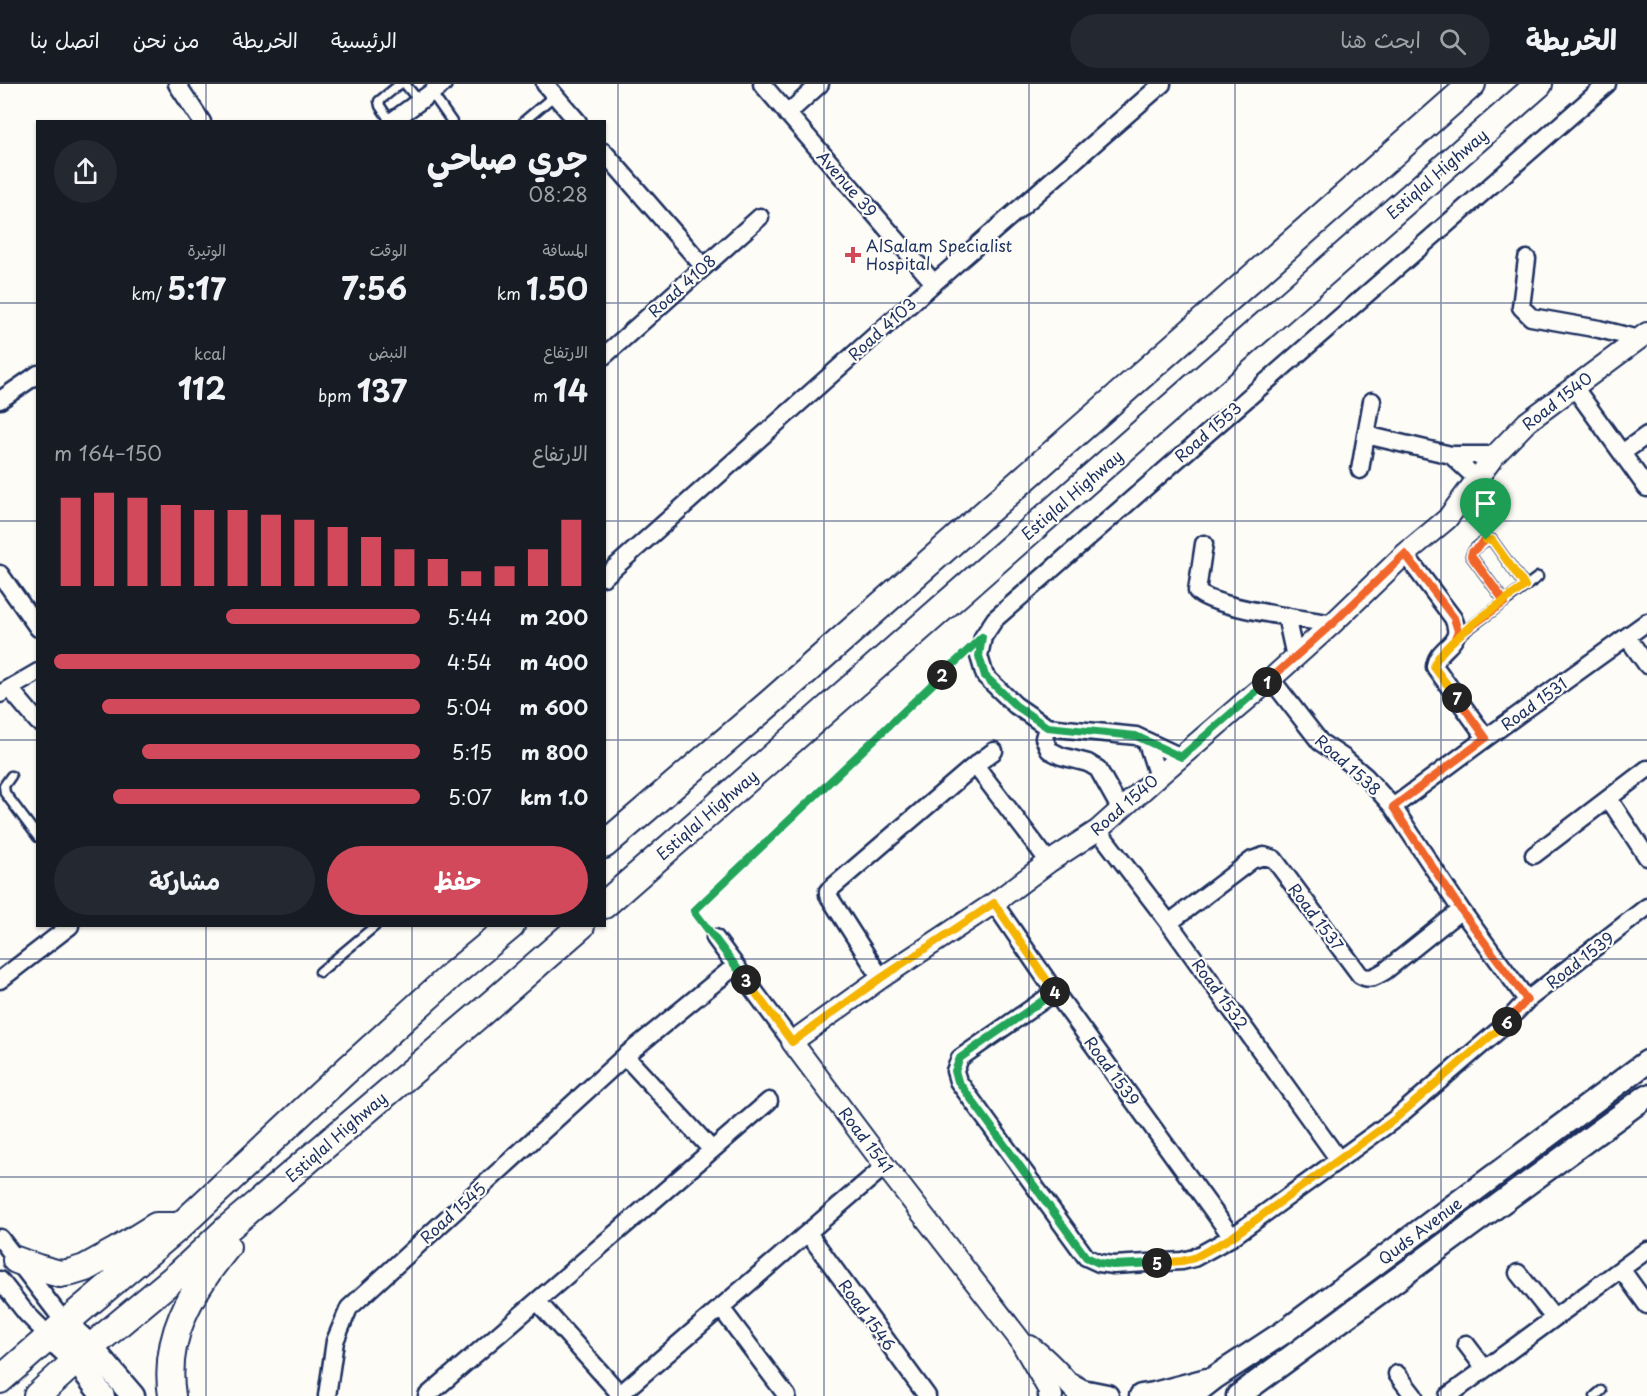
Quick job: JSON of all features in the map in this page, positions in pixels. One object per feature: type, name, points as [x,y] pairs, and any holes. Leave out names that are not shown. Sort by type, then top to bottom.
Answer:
[{"type":"main road","points":[[606,843],[763,709],[1472,84]]},
{"type":"main road","name":"Estiqlal Highway","points":[[606,903],[1539,84]]},
{"type":"main road","points":[[0,1380],[180,1226],[348,1069],[453,974],[510,927]]},
{"type":"main road","name":"Estiqlal Highway","points":[[37,1396],[580,927]]},
{"type":"main road","name":"Quds Avenue","points":[[1191,1396],[1284,1332],[1647,1062]]},
{"type":"main road","name":"Quds Avenue","points":[[1238,1396],[1647,1096]]},
{"type":"main road","points":[[172,1396],[169,1378],[174,1337],[204,1275],[227,1247],[242,1217]]},
{"type":"main road","points":[[16,1260],[60,1274],[72,1272],[85,1268],[156,1226],[180,1226]]},
{"type":"main road","points":[[57,1330],[133,1396]]},
{"type":"main road","points":[[83,1354],[103,1396]]},
{"type":"main road","points":[[1141,1396],[1214,1378]]},
{"type":"main road","points":[[1060,1393],[1083,1391],[1107,1396]]},
{"type":"street","points":[[177,84],[201,120]]},
{"type":"street","name":"Avenue 39","points":[[762,84],[933,283]]},
{"type":"street","points":[[787,114],[820,84]]},
{"type":"street","name":"Road 4103","points":[[606,575],[933,283],[1162,84]]},
{"type":"street","name":"Road 1553","points":[[982,637],[994,619],[1607,84]]},
{"type":"street","points":[[550,90],[576,120]]},
{"type":"street","points":[[394,120],[431,92]]},
{"type":"street","points":[[606,154],[704,267]]},
{"type":"street","name":"Road 4108","points":[[606,354],[760,217]]},
{"type":"street","points":[[1527,259],[1521,307],[1531,317],[1643,336]]},
{"type":"street","points":[[1599,329],[1614,358]]},
{"type":"street","name":"Road 1540","points":[[792,1042],[881,978],[1098,830],[1271,679],[1405,554],[1447,519],[1495,455],[1527,422],[1643,336]]},
{"type":"street","points":[[0,400],[36,375]]},
{"type":"street","points":[[1574,387],[1647,488]]},
{"type":"street","points":[[1360,470],[1372,401]]},
{"type":"street","points":[[1366,435],[1451,454],[1495,455]]},
{"type":"street","points":[[1622,453],[1647,435]]},
{"type":"street","points":[[1451,454],[1477,479]]},
{"type":"street","points":[[1204,544],[1197,591],[1203,597],[1250,610],[1332,624]]},
{"type":"street","points":[[1405,554],[1454,618],[1458,631],[1455,638],[1436,660],[1434,667],[1486,738]]},
{"type":"street","points":[[0,574],[36,625]]},
{"type":"street","points":[[1286,616],[1295,657]]},
{"type":"street","name":"Road 1531","points":[[1393,807],[1647,622]]},
{"type":"street","points":[[982,637],[979,656],[985,676],[1015,705],[1047,727],[1136,736],[1181,757]]},
{"type":"street","points":[[1627,637],[1647,665]]},
{"type":"street","points":[[36,673],[5,692],[36,720]]},
{"type":"street","name":"Road 1538","points":[[1271,679],[1320,742],[1366,777],[1393,807],[1461,910],[1527,1000]]},
{"type":"street","points":[[1047,727],[1044,738],[1049,750],[1060,756],[1088,763],[1098,769],[1122,810]]},
{"type":"street","points":[[1147,742],[1158,777]]},
{"type":"street","points":[[881,978],[828,895],[828,891],[994,751]]},
{"type":"street","points":[[975,765],[1049,862]]},
{"type":"street","points":[[1534,855],[1647,769]]},
{"type":"street","points":[[1609,799],[1647,857]]},
{"type":"street","name":"Road 1532","points":[[1098,830],[1169,923],[1338,1160]]},
{"type":"street","name":"Road 1537","points":[[1169,923],[1252,860],[1264,856],[1274,860],[1360,975],[1366,979],[1385,971],[1461,910]]},
{"type":"street","name":"Road 1539","points":[[994,903],[1055,992],[1232,1237]]},
{"type":"street","name":"Road 1539","points":[[1055,992],[960,1058],[955,1071],[958,1081],[1086,1257],[1099,1263],[1113,1265],[1182,1261],[1194,1258],[1232,1237],[1395,1119],[1499,1030],[1527,1000],[1647,908]]},
{"type":"street","points":[[0,980],[69,927]]},
{"type":"street","name":"Road 1541","points":[[715,938],[885,1166],[1020,1340],[1045,1359],[1060,1393]]},
{"type":"street","name":"Road 1545","points":[[327,1396],[335,1341],[349,1308],[625,1056],[735,966]]},
{"type":"street","points":[[0,992],[15,967]]},
{"type":"street","points":[[625,1056],[712,1150]]},
{"type":"street","points":[[427,1396],[769,1101]]},
{"type":"street","points":[[537,1301],[619,1395],[885,1166]]},
{"type":"street","name":"Road 1546","points":[[808,1233],[927,1396]]},
{"type":"street","points":[[0,1238],[16,1260],[57,1330]]},
{"type":"street","points":[[1448,1396],[1647,1250]]},
{"type":"street","points":[[1621,1269],[1647,1305]]},
{"type":"street","points":[[1518,1273],[1554,1318]]},
{"type":"street","points":[[0,1280],[26,1313],[57,1330]]},
{"type":"street","points":[[721,1308],[787,1396]]},
{"type":"street","points":[[1466,1344],[1485,1369]]},
{"type":"street","points":[[1397,1374],[1414,1396]]},
{"type":"lane","points":[[390,120],[379,101],[400,84]]},
{"type":"lane","points":[[405,84],[431,92],[451,120]]},
{"type":"lane","points":[[525,120],[550,90]]},
{"type":"lane","points":[[1505,602],[1471,556],[1472,552],[1486,540],[1492,540],[1525,586]]},
{"type":"lane","points":[[1455,638],[1538,577]]},
{"type":"lane","points":[[11,776],[4,786],[5,793],[36,834]]},
{"type":"lane","points":[[320,972],[374,927]]},
{"type":"path","points":[[715,938],[694,911],[982,637]]},
{"type":"place","name":"AlSalam Specialist Hospital","points":[[853,255]]},
{"type":"route","points":[[1486,540],[1472,552],[1471,556],[1505,602],[1455,638],[1458,631],[1454,618],[1405,554],[1332,624],[1181,757],[1136,736],[1047,727],[1015,705],[985,676],[979,656],[982,637],[694,911],[792,1042],[881,978],[994,903],[1055,992],[960,1058],[955,1071],[958,1081],[1086,1257],[1099,1263],[1113,1265],[1182,1261],[1194,1258],[1232,1237],[1395,1119],[1499,1030],[1527,1000],[1461,910],[1393,807],[1486,738],[1434,667],[1436,660],[1455,638],[1505,602],[1525,586],[1492,540],[1486,540]]}]
